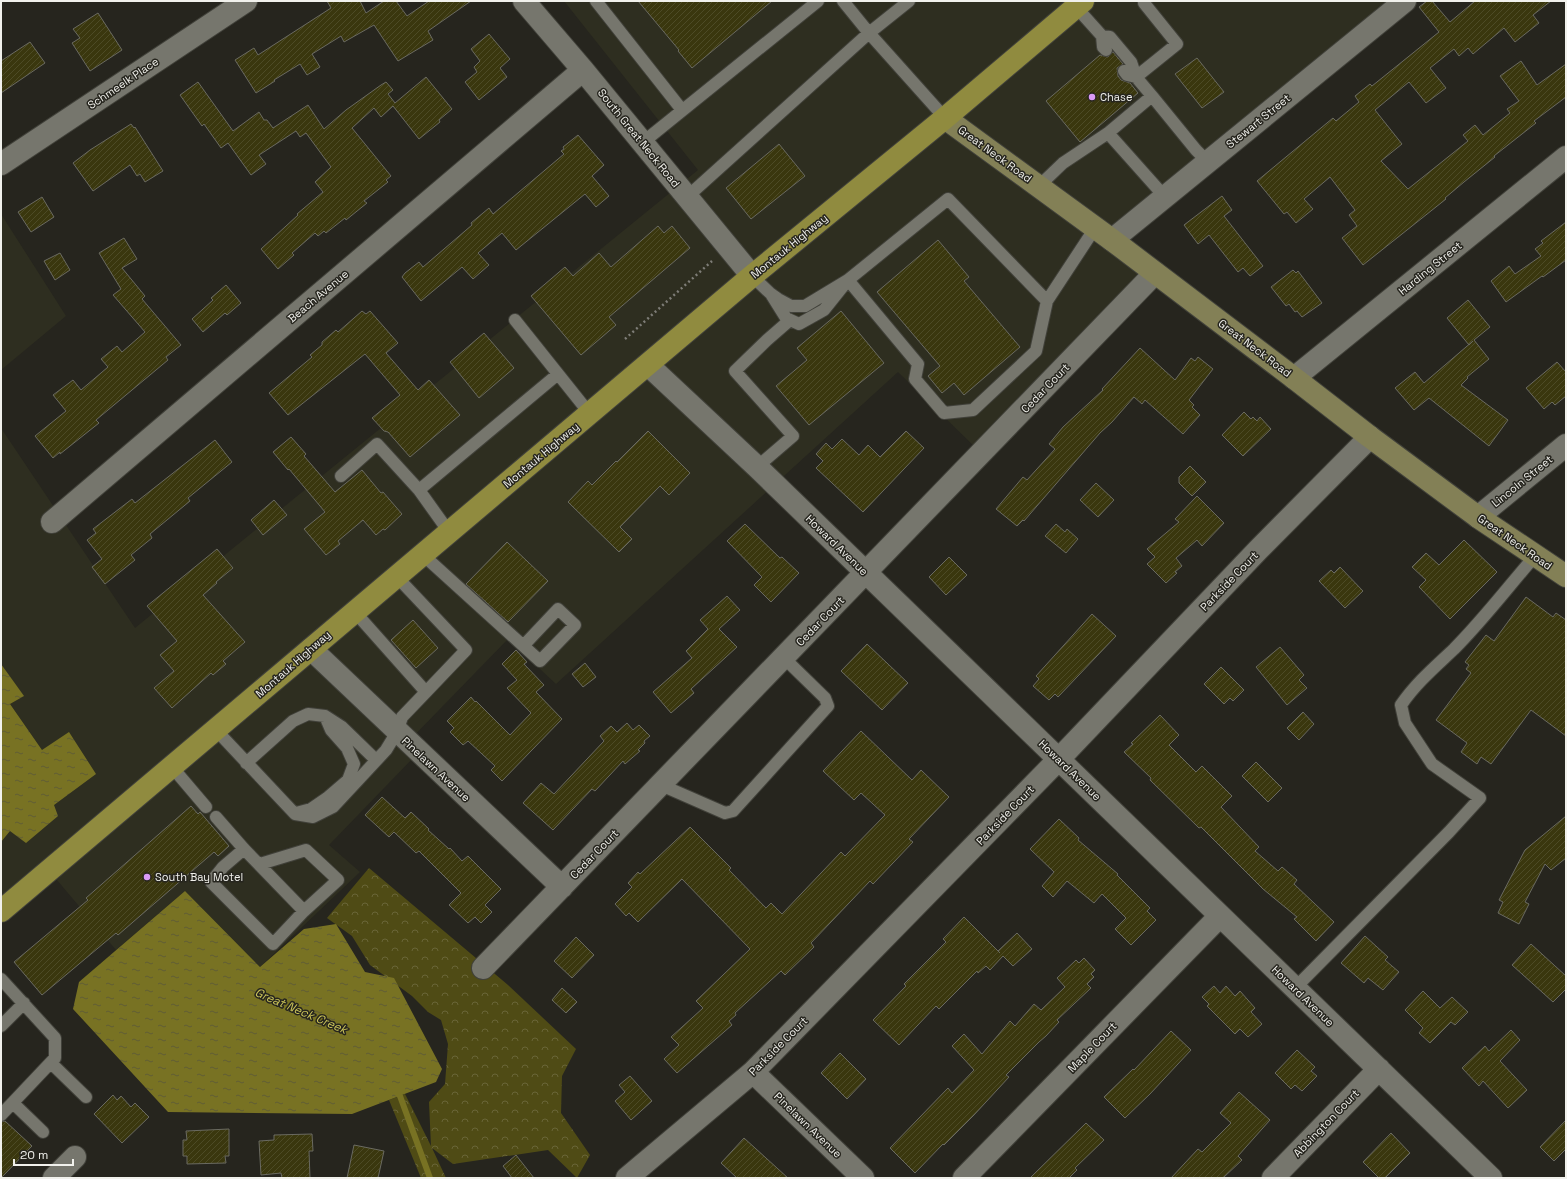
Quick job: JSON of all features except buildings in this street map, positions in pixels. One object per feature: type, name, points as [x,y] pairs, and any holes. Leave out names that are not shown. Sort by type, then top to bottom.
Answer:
[{"type":"main road","name":"Montauk Highway","points":[[1,911],[752,276],[945,118],[1074,5]]},
{"type":"main road","name":"Great Neck Road","points":[[945,118],[1104,234],[1370,437],[1478,517],[1566,576]]},
{"type":"street","name":"Schmeelk Place","points":[[1,164],[246,1]]},
{"type":"street","name":"Stewart Street","points":[[1104,234],[1165,197],[1405,1]]},
{"type":"street","name":"South Great Neck Road","points":[[525,2],[583,70],[752,276]]},
{"type":"street","name":"Beach Avenue","points":[[52,522],[583,70]]},
{"type":"street","name":"Harding Street","points":[[1294,378],[1566,157]]},
{"type":"street","name":"Cedar Court","points":[[483,968],[1155,273]]},
{"type":"street","name":"Howard Avenue","points":[[648,365],[757,467],[1491,1178]]},
{"type":"street","name":"Parkside Court","points":[[627,1178],[753,1072],[1059,759],[1258,550],[1370,437]]},
{"type":"street","name":"Lincoln Street","points":[[1478,517],[1566,445]]},
{"type":"street","name":"Pinelawn Avenue","points":[[311,649],[562,887]]},
{"type":"street","name":"Maple Court","points":[[964,1178],[1220,916]]},
{"type":"street","name":"Abbington Court","points":[[1273,1178],[1379,1069]]},
{"type":"street","name":"Pinelawn Avenue","points":[[753,1072],[863,1178]]},
{"type":"street","points":[[54,1178],[75,1157]]},
{"type":"lane","points":[[596,1],[682,110]]},
{"type":"lane","points":[[642,142],[818,1]]},
{"type":"lane","points":[[843,1],[869,33],[945,118]]},
{"type":"lane","points":[[687,197],[869,33],[909,1]]},
{"type":"lane","points":[[1136,77],[1177,44],[1144,3]]},
{"type":"lane","points":[[1074,5],[1102,36],[1103,47],[1106,50]]},
{"type":"lane","points":[[1102,36],[1110,37],[1131,62],[1136,77],[1196,150],[1208,162]]},
{"type":"lane","points":[[1124,71],[1127,75],[1136,77]]},
{"type":"lane","points":[[1039,186],[1063,163],[1108,133],[1152,96]]},
{"type":"lane","points":[[1108,133],[1165,197]]},
{"type":"lane","points":[[752,276],[771,294],[791,306],[805,306],[848,280],[948,199],[1047,301]]},
{"type":"lane","points":[[848,280],[918,364],[915,379],[944,413],[972,410],[1036,351],[1047,301],[1104,234]]},
{"type":"lane","points":[[771,294],[786,318],[799,324],[824,310],[848,280]]},
{"type":"lane","points":[[515,320],[590,414]]},
{"type":"lane","points":[[757,467],[792,436],[735,371],[790,320]]},
{"type":"lane","points":[[419,490],[558,374]]},
{"type":"lane","points":[[341,476],[377,444],[419,490],[450,532]]},
{"type":"lane","points":[[422,554],[524,645]]},
{"type":"lane","points":[[1295,988],[1449,832],[1480,798],[1432,764],[1405,724],[1401,704],[1412,688],[1454,649],[1536,556]]},
{"type":"lane","points":[[216,730],[295,814],[313,817],[333,807],[386,750],[397,732],[402,718],[466,650],[397,577]]},
{"type":"lane","points":[[354,611],[426,692]]},
{"type":"lane","points":[[661,785],[725,813],[733,811],[828,706],[825,698],[784,658]]},
{"type":"lane","points":[[246,763],[293,721],[308,714],[324,716],[342,727],[376,760]]},
{"type":"lane","points":[[295,814],[311,809],[327,798],[348,780],[354,764],[347,748],[331,730],[324,716]]},
{"type":"lane","points":[[172,766],[206,807]]},
{"type":"lane","points":[[216,817],[244,849],[304,911]]},
{"type":"lane","points":[[244,849],[222,867],[211,882],[273,944],[304,911],[338,880],[306,850],[260,864]]},
{"type":"lane","points":[[1,979],[55,1038],[56,1058],[1,1115]]},
{"type":"lane","points":[[1,1026],[24,1003]]},
{"type":"lane","points":[[51,1062],[86,1097]]},
{"type":"lane","points":[[13,1103],[43,1132]]},
{"type":"path","points":[[625,339],[712,261]]},
{"type":"shaded area","points":[[564,1],[1392,1],[1095,243],[1144,274],[976,448],[898,372],[556,684],[508,639],[405,745],[415,756],[329,845],[360,872],[260,967],[185,891],[116,950],[46,867],[1,904],[1,842],[10,831],[54,805],[42,750],[10,704],[23,696],[1,664],[1,428],[135,628],[698,170]]},
{"type":"shaded area","points":[[1,214],[66,316],[1,370]]},
{"type":"green space","points":[[369,868],[508,985],[576,1049],[562,1076],[561,1113],[590,1155],[577,1178],[548,1150],[453,1164],[432,1148],[446,1178],[421,1178],[389,1100],[405,1094],[431,1146],[429,1102],[445,1084],[448,1044],[441,1020],[428,1012],[412,996],[370,965],[352,936],[327,918]]},
{"type":"water","points":[[1,664],[24,696],[10,704],[42,750],[69,732],[96,774],[54,805],[58,816],[26,843],[10,831],[1,842]]},
{"type":"water","points":[[185,891],[260,967],[304,929],[336,924],[365,972],[394,978],[442,1069],[436,1082],[352,1114],[168,1112],[73,1009],[79,982]]},
{"type":"waterway","name":"Great Neck Creek","points":[[395,1091],[400,1096],[430,1178]]},
{"type":"place","name":"Chase","points":[[1092,97]]},
{"type":"place","name":"South Bay Motel","points":[[147,877]]}]
